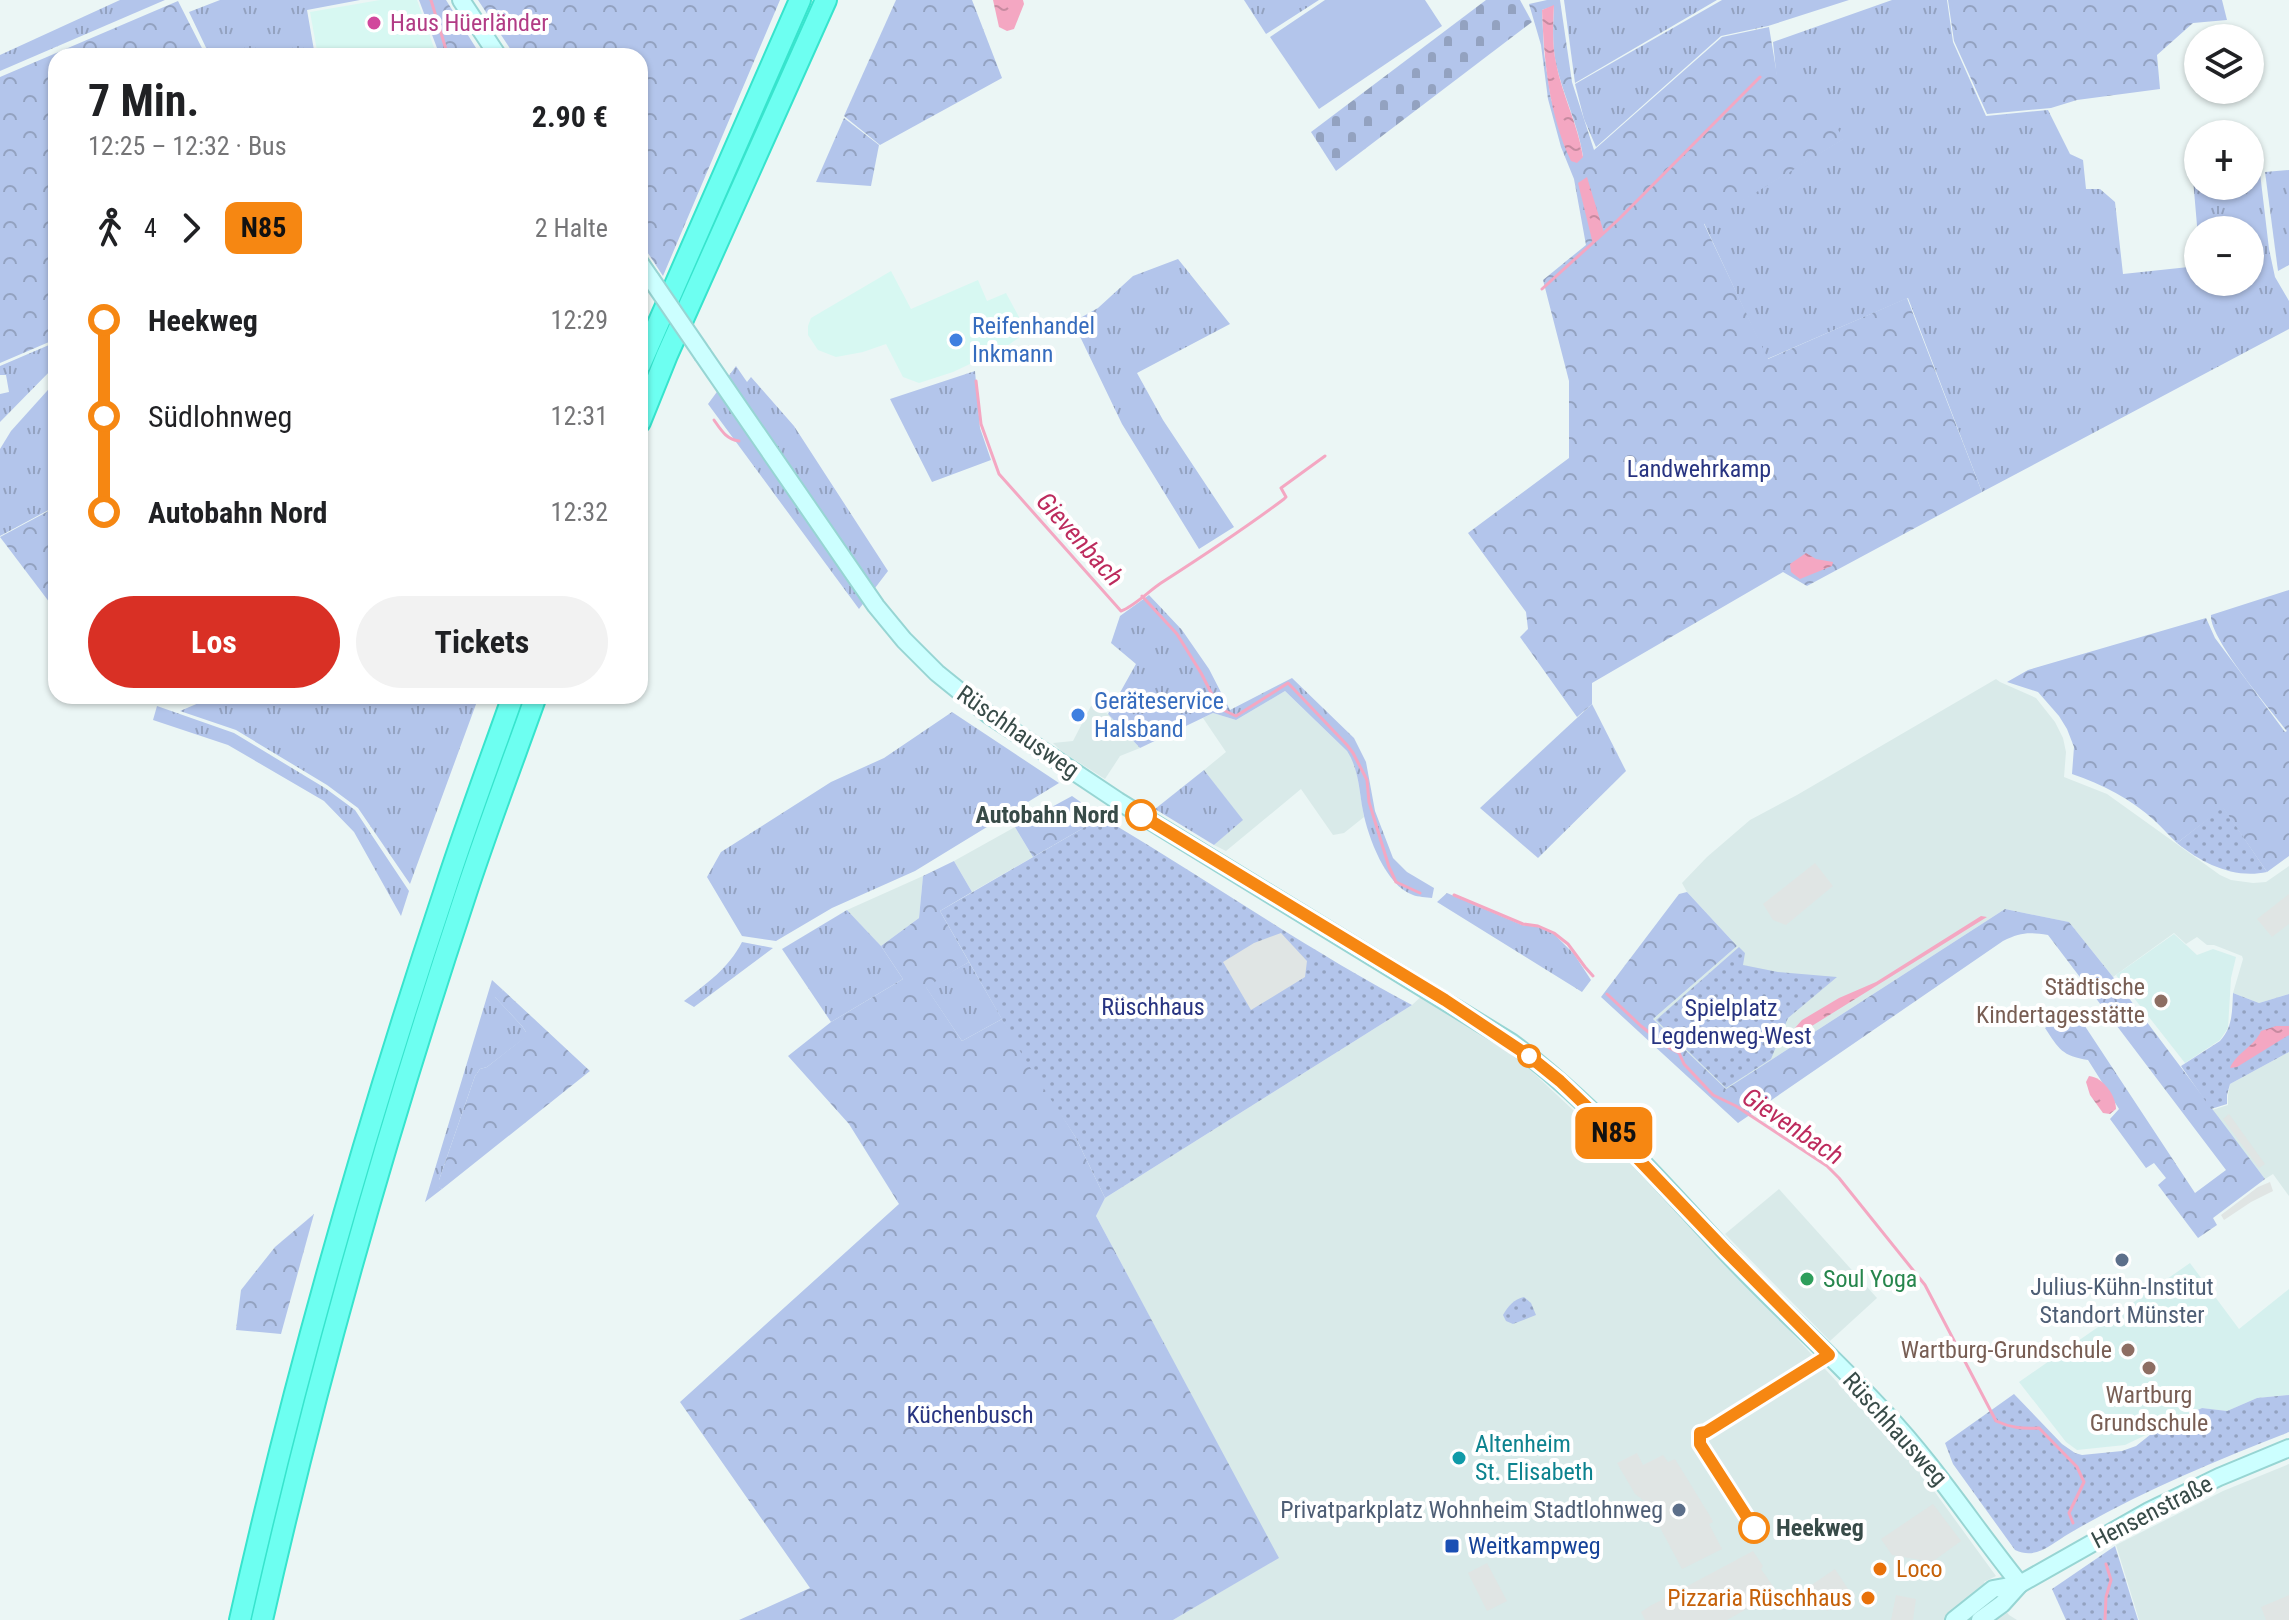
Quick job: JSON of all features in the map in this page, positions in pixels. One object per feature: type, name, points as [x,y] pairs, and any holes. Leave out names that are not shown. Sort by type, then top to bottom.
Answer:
[{"type":"highway","points":[[648,347],[800,0]]},
{"type":"highway","points":[[648,402],[826,0]]},
{"type":"highway","points":[[240,1620],[309,1339],[355,1178],[445,888],[510,704]]},
{"type":"highway","points":[[262,1620],[323,1373],[375,1183],[466,894],[533,704]]},
{"type":"main road","points":[[461,0],[493,48]]},
{"type":"main road","name":"Rüschhausweg","points":[[648,275],[860,584],[904,640],[937,673],[989,715],[1074,772],[1480,1022],[1560,1081],[1886,1414],[1933,1468],[2020,1584]]},
{"type":"main road","name":"Hensenstraße","points":[[2020,1584],[2149,1511],[2289,1448]]},
{"type":"main road","points":[[1954,1620],[1993,1589],[2020,1584]]},
{"type":"main road","points":[[1980,1620],[2002,1604],[2020,1584]]},
{"type":"shaded area","points":[[380,0],[417,0],[434,48],[317,48],[310,12]]},
{"type":"shaded area","points":[[891,271],[911,309],[978,280],[987,301],[1006,293],[1027,332],[1004,348],[953,372],[919,383],[903,377],[886,344],[836,357],[818,350],[808,335],[811,318]]},
{"type":"shaded area","points":[[1996,679],[2036,698],[2055,722],[2066,752],[2064,777],[2107,794],[2231,880],[2266,882],[2289,866],[2289,994],[2259,1003],[2233,993],[2242,956],[2207,945],[2197,937],[2186,944],[2174,933],[2113,977],[2069,922],[2005,909],[1726,1089],[1653,1019],[1737,946],[1682,883],[1750,820]]},
{"type":"shaded area","points":[[1285,691],[1355,762],[1364,817],[1344,833],[1333,835],[1301,789],[1226,851],[1214,845],[1242,820],[1204,770],[1226,752],[1203,718],[1213,713],[1236,720]]},
{"type":"shaded area","points":[[1091,706],[1108,714],[1140,748],[1120,756],[1105,779],[1053,743],[1073,741]]},
{"type":"shaded area","points":[[1015,827],[1033,857],[972,892],[954,861]]},
{"type":"shaded area","points":[[1815,863],[1833,886],[1786,925],[1773,920],[1763,904]]},
{"type":"shaded area","points":[[923,876],[919,918],[881,946],[847,910]]},
{"type":"shaded area","points":[[2289,894],[2289,924],[2272,937],[2257,919]]},
{"type":"shaded area","points":[[1281,933],[1307,961],[1305,977],[1251,1010],[1223,962],[1254,943]]},
{"type":"shaded area","points":[[2174,934],[2197,955],[2213,949],[2236,957],[2231,978],[2228,1028],[2220,1040],[2185,1063],[2116,975]]},
{"type":"shaded area","points":[[1425,993],[1523,1063],[1672,1203],[1921,1473],[1996,1576],[1984,1582],[2009,1615],[2017,1620],[1173,1620],[1278,1558],[1096,1216],[1105,1198],[1412,1005]]},
{"type":"shaded area","points":[[2289,1052],[2289,1196],[2273,1174],[2265,1179],[2212,1110],[2228,1105],[2230,1084]]},
{"type":"shaded area","points":[[2229,1114],[2265,1164],[2259,1168],[2223,1119]]},
{"type":"shaded area","points":[[2270,1182],[2273,1191],[2224,1220],[2221,1215],[2258,1187]]},
{"type":"shaded area","points":[[1779,1189],[1877,1298],[1830,1341],[1725,1234]]},
{"type":"shaded area","name":"Wartburg Grundschule","points":[[2190,1263],[2239,1329],[2289,1289],[2289,1395],[2257,1398],[2227,1411],[2202,1408],[2125,1445],[2077,1450],[2066,1442],[2019,1382]]},
{"type":"shaded area","name":"Privatparkplatz Wohnheim Stadtlohnweg","points":[[1637,1453],[1643,1465],[1663,1455],[1668,1462],[1675,1459],[1710,1516],[1713,1522],[1709,1524],[1722,1549],[1682,1569],[1647,1503],[1635,1494],[1617,1463]]},
{"type":"shaded area","points":[[2289,1464],[2289,1620],[2139,1620],[2116,1545],[2223,1491]]},
{"type":"shaded area","points":[[1933,1504],[1961,1541],[1932,1562],[1892,1555],[1881,1539]]},
{"type":"shaded area","points":[[1753,1551],[1777,1592],[1727,1620],[1645,1620],[1641,1612],[1650,1606]]},
{"type":"shaded area","points":[[1487,1563],[1507,1601],[1487,1611],[1468,1573]]},
{"type":"shaded area","points":[[1835,1569],[1852,1595],[1827,1611],[1810,1586]]},
{"type":"shaded area","points":[[1896,1595],[1916,1599],[1913,1620],[1891,1620]]},
{"type":"shaded area","points":[[2289,1595],[2289,1620],[2266,1620],[2261,1607]]},
{"type":"green space","points":[[120,0],[165,0],[0,71],[0,55]]},
{"type":"green space","points":[[220,0],[360,0],[307,10],[314,48],[206,48],[189,12]]},
{"type":"green space","points":[[419,0],[446,0],[476,48],[437,48]]},
{"type":"green space","points":[[478,0],[780,0],[663,276],[648,253],[648,48],[510,48]]},
{"type":"green space","points":[[896,0],[972,0],[1002,78],[880,145],[844,116]]},
{"type":"green space","points":[[1244,0],[1319,0],[1266,34]]},
{"type":"green space","points":[[1325,0],[1425,0],[1442,26],[1319,109],[1270,37]]},
{"type":"green space","points":[[1486,0],[1520,0],[1532,22],[1336,171],[1311,132]]},
{"type":"green space","name":"Landwehrkamp","points":[[1560,0],[1572,82],[1594,150],[1722,37],[1769,27],[1778,81],[1813,90],[1844,139],[1704,224],[1768,359],[1907,298],[1982,492],[1807,586],[1783,572],[1592,683],[1592,704],[1577,717],[1520,637],[1528,629],[1526,612],[1468,533],[1569,458],[1569,381],[1543,280],[1586,245],[1574,179],[1561,147],[1548,99],[1541,45],[1529,4]],"holes":[[[1554,6],[1556,64],[1583,156],[1577,162],[1551,99],[1544,53],[1542,10]]]},
{"type":"green space","points":[[1564,0],[1717,0],[1575,83]]},
{"type":"green space","points":[[1722,0],[1849,0],[1768,26],[1721,36],[1596,147],[1584,119],[1575,84]]},
{"type":"green space","points":[[1892,0],[1947,0],[1953,42],[1986,116],[2048,110],[2070,154],[2083,160],[2086,189],[2100,189],[2115,202],[2123,274],[2184,267],[2184,296],[2264,296],[2264,216],[2196,216],[2195,200],[2263,200],[2275,277],[2289,301],[2289,329],[1982,492],[1908,298],[1767,359],[1704,223],[1843,139],[1777,81],[1773,42]]},
{"type":"green space","points":[[1948,0],[2222,0],[2227,20],[2184,24],[2184,31],[2157,55],[2160,89],[2077,100],[2051,108],[1987,114],[1954,41]]},
{"type":"green space","points":[[178,1],[202,48],[68,48]]},
{"type":"green space","points":[[48,57],[48,342],[0,363],[0,77]]},
{"type":"green space","points":[[844,118],[879,145],[871,186],[816,182]]},
{"type":"green space","points":[[2289,170],[2289,265],[2278,271],[2265,172]]},
{"type":"green space","points":[[1178,259],[1230,324],[1137,373],[1163,420],[1234,527],[1199,549],[1122,424],[1073,322],[1098,308],[1133,276]]},
{"type":"green space","points":[[48,345],[48,373],[0,422],[0,394],[9,392],[6,375],[0,375],[0,366]]},
{"type":"green space","points":[[736,366],[747,382],[751,377],[794,426],[888,571],[859,609],[708,404]]},
{"type":"green space","points":[[975,371],[980,428],[991,460],[932,482],[890,399]]},
{"type":"green space","points":[[48,390],[48,510],[0,536],[0,449],[11,431]]},
{"type":"green space","points":[[48,511],[48,600],[0,537]]},
{"type":"green space","points":[[2289,590],[2289,856],[2267,872],[2223,808],[2177,843],[2146,813],[2126,799],[2072,774],[2074,747],[2059,716],[2038,692],[2007,682],[2028,670],[2206,618],[2215,638],[2285,732],[2230,656],[2213,626],[2211,615]]},
{"type":"green space","points":[[1149,595],[1182,630],[1209,669],[1230,710],[1292,678],[1354,738],[1366,762],[1375,811],[1393,858],[1407,872],[1434,888],[1432,898],[1415,896],[1394,882],[1369,834],[1351,758],[1285,691],[1236,720],[1213,713],[1140,748],[1108,714],[1136,664],[1111,643],[1120,616]]},
{"type":"green space","points":[[196,704],[476,704],[410,884],[358,808],[327,785],[236,730],[180,711]]},
{"type":"green space","points":[[1592,704],[1626,771],[1538,858],[1480,808]]},
{"type":"green space","points":[[157,706],[234,733],[325,788],[355,810],[409,891],[401,916],[354,832],[324,801],[228,745],[153,720]]},
{"type":"green space","points":[[952,712],[1059,783],[915,871],[832,908],[776,941],[742,936],[707,877],[721,852],[831,782],[884,758]]},
{"type":"green space","points":[[1204,770],[1243,820],[1214,845],[1155,809]]},
{"type":"green space","points":[[1072,796],[1105,819],[1033,857],[1015,827]]},
{"type":"green space","points":[[2223,807],[2267,872],[2243,873],[2219,868],[2177,843]]},
{"type":"green space","name":"Rüschhaus","points":[[1105,819],[1334,961],[1412,1005],[1105,1198],[1076,1138],[1024,1058],[940,911],[1085,827]]},
{"type":"green space","name":"Küchenbusch","points":[[954,861],[972,892],[940,911],[969,962],[926,987],[962,1041],[1002,1019],[1076,1138],[1105,1198],[1096,1216],[1279,1558],[1173,1620],[739,1620],[810,1588],[680,1402],[899,1204],[849,1124],[788,1056],[831,1022],[903,979],[881,946],[919,918],[923,876]]},
{"type":"green space","points":[[1687,892],[1737,946],[1653,1019],[1726,1089],[2005,909],[2069,922],[2265,1179],[2213,1218],[2217,1225],[2198,1238],[2158,1185],[2166,1178],[2154,1163],[2146,1168],[2110,1119],[2119,1109],[2088,1060],[2062,1050],[2045,1028],[2073,1008],[2195,1193],[2226,1170],[2048,935],[2041,934],[2020,934],[2003,941],[1738,1123],[1601,997],[1679,894]]},
{"type":"green space","points":[[1447,893],[1522,925],[1538,927],[1554,934],[1574,954],[1591,980],[1582,992],[1437,902]]},
{"type":"green space","points":[[847,910],[881,946],[903,979],[831,1022],[782,949]]},
{"type":"green space","points":[[742,942],[773,948],[694,1007],[684,1001],[724,968]]},
{"type":"green space","name":"Spielplatz Legdenweg-West","points":[[1739,947],[1745,953],[1743,965],[1778,972],[1837,977],[1788,1018],[1771,1059],[1726,1088],[1656,1020]]},
{"type":"green space","points":[[969,962],[1002,1019],[962,1041],[925,986]]},
{"type":"green space","points":[[492,980],[503,990],[495,997],[522,1026],[526,1037],[480,1069],[475,1076],[439,1180],[442,1189],[425,1202]]},
{"type":"green space","points":[[503,990],[590,1071],[442,1189],[438,1187],[439,1180],[475,1076],[480,1069],[487,1067],[525,1037],[522,1026],[494,996]]},
{"type":"green space","points":[[2233,993],[2259,1003],[2289,994],[2289,1052],[2230,1084],[2227,1104],[2211,1109],[2181,1066],[2224,1036],[2231,1018]]},
{"type":"green space","points":[[1734,1026],[1748,1038],[1727,1063],[1713,1050]]},
{"type":"green space","points":[[314,1214],[281,1334],[236,1330],[241,1290],[275,1247]]},
{"type":"green space","points":[[1524,1297],[1531,1303],[1536,1315],[1513,1324],[1506,1321],[1503,1315],[1507,1309],[1514,1301]]},
{"type":"green space","points":[[2014,1394],[2062,1444],[2082,1455],[2122,1451],[2136,1446],[2160,1427],[2202,1408],[2227,1411],[2257,1398],[2289,1395],[2289,1432],[2150,1491],[2044,1549],[2023,1553],[2015,1550],[1953,1464],[1945,1443]]},
{"type":"green space","points":[[2115,1546],[2138,1620],[2066,1620],[2052,1589]]},
{"type":"water","points":[[993,0],[1023,0],[1014,29],[1007,31],[999,27]]},
{"type":"water","points":[[1554,5],[1556,63],[1583,157],[1577,163],[1571,161],[1557,125],[1549,87],[1542,10]]},
{"type":"water","points":[[1587,177],[1604,233],[1593,244],[1578,183]]},
{"type":"water","points":[[1806,553],[1816,559],[1833,562],[1832,566],[1800,579],[1791,572],[1790,564]]},
{"type":"water","points":[[1981,916],[1987,917],[1778,1047],[1802,1020],[1839,998],[1876,982]]},
{"type":"water","points":[[2289,1026],[2289,1035],[2237,1067],[2230,1068],[2261,1031]]},
{"type":"water","points":[[2089,1076],[2104,1083],[2111,1093],[2116,1109],[2110,1114],[2103,1113],[2090,1095],[2086,1082]]},
{"type":"waterway","name":"Gievenbach","points":[[431,0],[446,48]]},
{"type":"waterway","points":[[1542,289],[1618,220],[1760,77]]},
{"type":"waterway","name":"Gievenbach","points":[[976,381],[981,424],[999,474],[1121,611],[1284,499],[1286,497],[1281,488],[1325,456]]},
{"type":"waterway","name":"Gievenbach","points":[[714,420],[727,436],[739,441]]},
{"type":"waterway","name":"Gievenbach","points":[[1142,596],[1177,634],[1219,708],[1236,716],[1288,683],[1347,745],[1367,780],[1369,802],[1396,882],[1420,893]]},
{"type":"waterway","name":"Gievenbach","points":[[1454,895],[1523,924],[1554,933],[1568,944],[1593,976]]},
{"type":"waterway","name":"Gievenbach","points":[[1607,994],[1641,1026],[1679,1053],[1684,1064],[1713,1095],[1736,1106],[1827,1166],[1839,1178],[1925,1285],[1996,1421],[2017,1428],[2039,1428],[2077,1467],[2084,1482],[2069,1513],[2073,1523]]},
{"type":"waterway","name":"Gievenbach","points":[[2105,1620],[2106,1597],[2111,1580],[2106,1564]]},
{"type":"bus line","name":"N85","points":[[1141,815],[1445,1000],[1529,1056],[1604,1123],[1829,1355],[1700,1433],[1700,1444],[1754,1528]]},
{"type":"place","name":"Haus Hüerländer","points":[[374,23]]},
{"type":"place","name":"Reifenhandel Inkmann","points":[[956,340]]},
{"type":"place","name":"Geräteservice Halsband","points":[[1078,715]]},
{"type":"place","name":"Autobahn Nord","points":[[1141,815]]},
{"type":"place","name":"Städtische Kindertagesstätte","points":[[2161,1001]]},
{"type":"place","name":"Julius-Kühn-Institut Standort Münster","points":[[2122,1260]]},
{"type":"place","name":"Soul Yoga","points":[[1807,1279]]},
{"type":"place","name":"Wartburg-Grundschule","points":[[2128,1350]]},
{"type":"place","name":"Wartburg Grundschule","points":[[2149,1368]]},
{"type":"place","name":"Altenheim St. Elisabeth","points":[[1459,1458]]},
{"type":"place","name":"Privatparkplatz Wohnheim Stadtlohnweg","points":[[1679,1510]]},
{"type":"place","name":"Heekweg","points":[[1754,1528]]},
{"type":"place","name":"Weitkampweg","points":[[1452,1546]]},
{"type":"place","name":"Loco","points":[[1880,1569]]},
{"type":"place","name":"Pizzaria Rüschhaus","points":[[1868,1598]]}]
